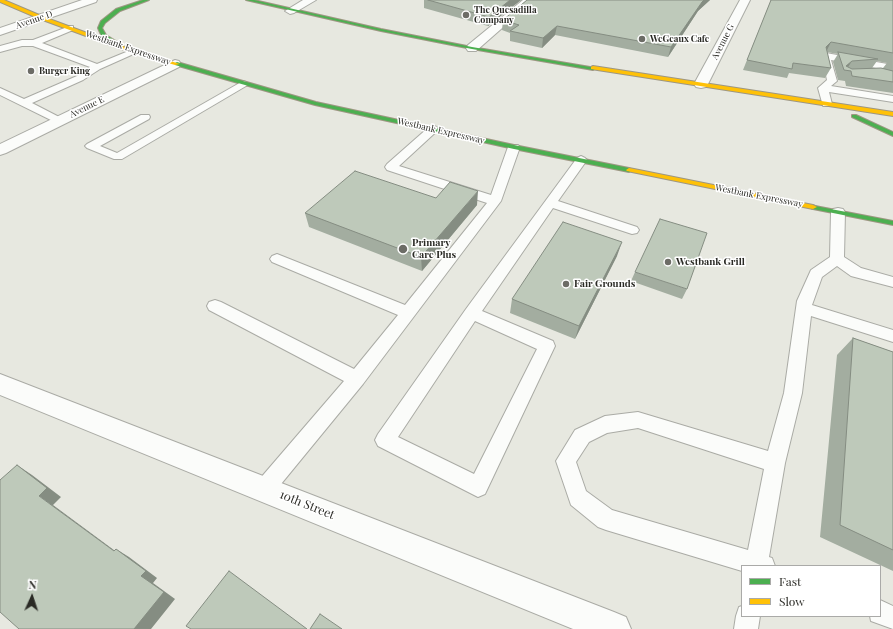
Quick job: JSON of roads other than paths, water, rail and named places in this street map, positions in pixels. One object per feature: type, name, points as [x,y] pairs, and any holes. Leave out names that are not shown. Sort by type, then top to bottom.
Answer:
[{"type":"highway","name":"Westbank Expressway","points":[[0,0],[42,18],[134,52],[243,84],[315,103],[514,147],[893,223]]},
{"type":"highway","points":[[123,48],[104,36],[100,28],[103,22],[118,10],[147,0]]},
{"type":"highway","points":[[248,0],[290,11],[472,48],[893,114]]},
{"type":"highway","points":[[827,104],[884,128],[893,134]]},
{"type":"highway","points":[[838,212],[873,210]]},
{"type":"street","name":"Avenue D","points":[[0,32],[92,0]]},
{"type":"street","points":[[290,11],[310,0]]},
{"type":"street","points":[[472,48],[529,0]]},
{"type":"street","name":"Avenue G","points":[[701,84],[744,0]]},
{"type":"street","name":"Avenue E","points":[[0,150],[175,64]]},
{"type":"street","name":"10th Street","points":[[0,384],[265,488],[614,629]]},
{"type":"lane","points":[[34,43],[70,28]]},
{"type":"lane","points":[[0,49],[22,43],[34,43],[97,67]]},
{"type":"lane","points":[[24,103],[80,78],[97,67],[134,52]]},
{"type":"lane","points":[[823,88],[832,81],[826,56],[878,73],[893,68]]},
{"type":"lane","points":[[145,117],[90,146],[118,157],[243,84]]},
{"type":"lane","points":[[850,86],[888,95]]},
{"type":"lane","points":[[823,88],[888,95]]},
{"type":"lane","points":[[823,88],[827,104]]},
{"type":"lane","points":[[864,89],[888,95]]},
{"type":"lane","points":[[0,90],[58,122]]},
{"type":"lane","points":[[433,129],[392,168],[495,201]]},
{"type":"lane","points":[[265,488],[358,379],[495,201],[514,147]]},
{"type":"lane","points":[[472,313],[547,346],[478,487],[385,440],[472,313],[581,160]]},
{"type":"lane","points":[[550,203],[632,230]]},
{"type":"lane","points":[[837,259],[838,212]]},
{"type":"lane","points":[[277,259],[409,314]]},
{"type":"lane","points":[[837,259],[856,272],[893,282]]},
{"type":"lane","points":[[775,463],[638,420],[605,424],[582,436],[566,461],[578,498],[606,519],[759,565],[775,463],[793,393],[805,301],[816,274],[837,259]]},
{"type":"lane","points":[[215,306],[358,379]]},
{"type":"lane","points":[[804,308],[893,336]]},
{"type":"lane","points":[[881,612],[893,618]]},
{"type":"lane","points":[[746,629],[748,617]]},
{"type":"place","name":"The Quesadilla Company","points":[[466,15]]},
{"type":"place","name":"WeGeaux Cafe","points":[[642,39]]},
{"type":"place","name":"Burger King","points":[[31,71]]},
{"type":"place","name":"Primary Care Plus","points":[[403,249]]},
{"type":"place","name":"Westbank Grill","points":[[668,262]]},
{"type":"place","name":"Fair Grounds","points":[[566,284]]}]
